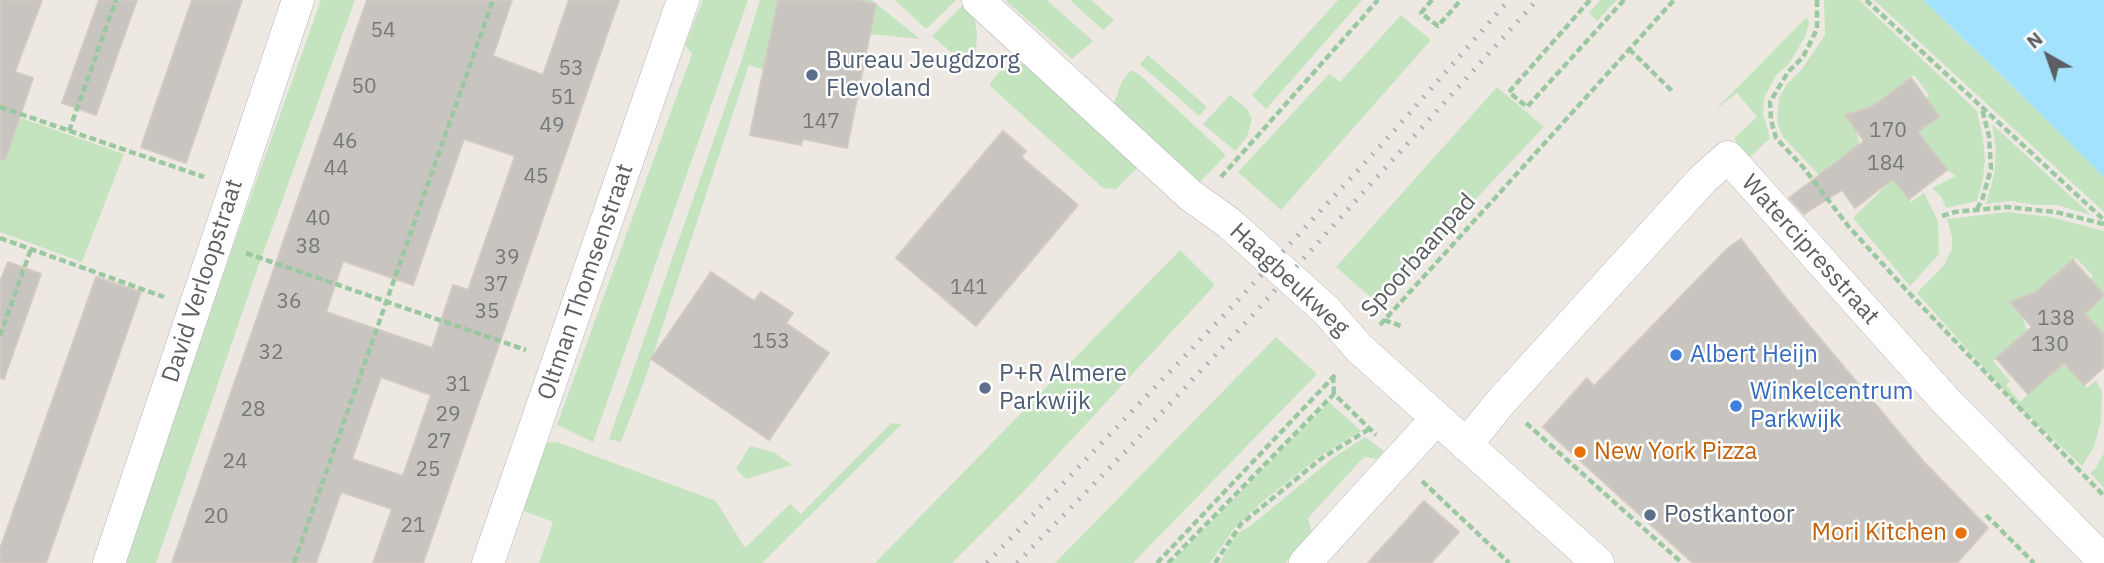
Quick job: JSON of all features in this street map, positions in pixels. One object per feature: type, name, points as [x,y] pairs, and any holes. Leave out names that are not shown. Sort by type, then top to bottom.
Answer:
[{"type":"street","name":"David Verloopstraat","points":[[109,563],[298,0]]},
{"type":"street","name":"Oltman Thomsenstraat","points":[[488,563],[683,0]]},
{"type":"street","name":"Haagbeukweg","points":[[978,0],[1190,195],[1229,223],[1326,310],[1359,348],[1598,563]]},
{"type":"street","name":"Watercipresstraat","points":[[1466,445],[1703,179],[1728,157],[1946,401],[2104,561]]},
{"type":"street","points":[[1305,563],[1396,455],[1437,418]]},
{"type":"path","points":[[69,131],[116,0]]},
{"type":"path","points":[[295,563],[493,0]]},
{"type":"path","points":[[1190,195],[1217,181],[1378,0]]},
{"type":"path","points":[[1432,0],[1421,13],[1438,26],[1461,0]]},
{"type":"path","points":[[1590,0],[1509,92],[1527,107],[1624,0]]},
{"type":"path","name":"Spoorbaanpad","points":[[1157,563],[1359,348],[1674,0]]},
{"type":"path","name":"Watercipresstraat","points":[[1817,0],[1816,29],[1803,57],[1788,72],[1770,102],[1776,138],[1849,227],[1910,295],[2104,496]]},
{"type":"path","points":[[1866,0],[2104,222]]},
{"type":"path","points":[[1629,49],[1672,91]]},
{"type":"path","points":[[1977,209],[1991,169],[1989,136],[1982,106]]},
{"type":"path","points":[[0,107],[234,187]]},
{"type":"path","points":[[1942,216],[1955,212],[2006,207],[2048,211],[2104,222]]},
{"type":"path","points":[[0,238],[194,308]]},
{"type":"path","points":[[216,242],[559,361]]},
{"type":"path","points":[[0,336],[31,249]]},
{"type":"path","points":[[1168,563],[1334,394],[1509,563]]},
{"type":"path","points":[[1516,414],[1682,563]]},
{"type":"path","points":[[1215,563],[1241,524],[1322,458],[1370,429]]},
{"type":"path","points":[[1986,515],[2034,563]]},
{"type":"green space","points":[[321,0],[355,0],[257,270],[156,563],[120,563]]},
{"type":"green space","points":[[703,0],[748,0],[593,442],[557,425],[692,54],[685,45]]},
{"type":"green space","points":[[760,0],[778,0],[764,70],[749,65],[646,376],[621,442],[609,439],[741,62]]},
{"type":"green space","points":[[855,0],[872,0],[920,39],[870,34],[876,5]]},
{"type":"green space","points":[[895,0],[956,0],[926,29]]},
{"type":"green space","points":[[1005,0],[1047,0],[1093,41],[1072,59]]},
{"type":"green space","points":[[1070,0],[1091,0],[1114,20],[1103,30]]},
{"type":"green space","points":[[1338,0],[1362,0],[1266,109],[1252,95]]},
{"type":"green space","points":[[1600,0],[1617,0],[1597,21],[1589,13]]},
{"type":"green space","points":[[1824,0],[1859,0],[1977,111],[1985,161],[1977,201],[1946,208],[1941,196],[1932,188],[1956,176],[1947,170],[1918,132],[1939,116],[1926,98],[1929,95],[1914,75],[1872,107],[1846,114],[1855,128],[1860,144],[1819,175],[1783,137],[1777,122],[1779,98],[1825,35]]},
{"type":"green space","points":[[1874,0],[1923,0],[2104,175],[2104,212]]},
{"type":"green space","points":[[963,5],[975,20],[977,35],[976,49],[969,67],[932,36]]},
{"type":"green space","points":[[1401,15],[1431,40],[1281,210],[1238,172],[1329,74],[1340,82]]},
{"type":"green space","points":[[1807,17],[1809,23],[1805,37],[1788,65],[1776,75],[1764,98],[1763,114],[1770,138],[1748,159],[1734,138],[1757,117],[1737,93],[1715,110]]},
{"type":"green space","points":[[1148,55],[1207,107],[1199,116],[1140,64]]},
{"type":"green space","points":[[1016,64],[1025,64],[1035,72],[1137,168],[1116,189],[1103,188],[989,85],[1001,70]]},
{"type":"green space","points":[[1131,70],[1140,75],[1226,155],[1200,182],[1114,103],[1122,81]]},
{"type":"green space","points":[[1497,87],[1544,127],[1377,303],[1336,267]]},
{"type":"green space","points":[[1230,95],[1247,109],[1252,119],[1247,137],[1235,151],[1203,124]]},
{"type":"green space","points":[[7,113],[124,154],[82,262],[0,232],[0,130]]},
{"type":"green space","points":[[1992,124],[2091,215],[2057,205],[2011,201],[1986,204],[1994,175],[1996,151]]},
{"type":"green space","points":[[1893,179],[1911,202],[1924,193],[1938,221],[1939,254],[1910,286],[1853,218]]},
{"type":"green space","points":[[2008,212],[2050,217],[2104,231],[2104,295],[2090,279],[2093,276],[2076,258],[2036,292],[2022,315],[2027,331],[1993,361],[2010,381],[2006,385],[2020,402],[2064,363],[2087,388],[2096,380],[2102,392],[2101,420],[2094,447],[2082,466],[2017,405],[1917,293],[1944,265],[1952,249],[1947,219]]},
{"type":"green space","points":[[1180,250],[1215,285],[1024,491],[952,563],[875,563]]},
{"type":"green space","points":[[2104,297],[2104,335],[2085,314]]},
{"type":"green space","points":[[1276,337],[1317,374],[1133,563],[1055,563]]},
{"type":"green space","points":[[1329,402],[1361,431],[1320,456],[1262,502],[1235,527],[1210,563],[1171,563]]},
{"type":"green space","points":[[891,423],[902,424],[762,563],[539,563],[553,522],[521,510],[547,443],[557,442],[716,501],[745,548],[790,504],[801,514]]},
{"type":"green space","points":[[1365,437],[1384,451],[1377,459],[1364,457],[1308,518],[1312,534],[1285,563],[1220,563],[1236,534],[1249,527],[1333,458]]},
{"type":"green space","points":[[750,446],[773,452],[792,465],[746,479],[736,469]]},
{"type":"green space","points":[[2104,453],[2104,488],[2090,473]]},
{"type":"water","points":[[1923,0],[2104,0],[2104,177],[2002,76]]},
{"type":"building","points":[[0,0],[42,0],[15,72],[33,78],[5,160],[0,159]]},
{"type":"building","points":[[99,0],[137,0],[96,115],[62,103]]},
{"type":"building","points":[[192,0],[242,0],[186,163],[141,147]]},
{"type":"building","points":[[367,0],[512,0],[493,56],[543,75],[569,0],[619,0],[423,563],[373,563],[392,509],[341,492],[316,563],[172,563]],"holes":[[[464,139],[515,156],[468,290],[453,285],[432,348],[326,312],[343,261],[413,285]],[[381,377],[431,395],[403,476],[352,459]]]},
{"type":"building","name":"Bureau Jeugdzorg Flevoland","points":[[778,0],[855,0],[876,4],[847,148],[803,139],[801,145],[750,135]]},
{"type":"building","points":[[1911,78],[1939,116],[1918,132],[1947,170],[1909,199],[1893,179],[1855,208],[1842,190],[1804,214],[1789,198],[1864,141],[1845,115],[1872,107]]},
{"type":"building","points":[[1003,131],[1026,151],[1021,157],[1078,205],[976,326],[896,258]]},
{"type":"building","name":"Winkelcentrum Parkwijk","points":[[1741,239],[1786,298],[1923,461],[1988,528],[1957,563],[1693,563],[1543,427],[1587,378],[1594,386],[1728,248]]},
{"type":"building","points":[[2073,260],[2104,295],[2085,314],[2104,335],[2104,367],[2084,385],[2064,363],[2028,394],[1996,358],[2032,327],[2010,302],[2036,292]]},
{"type":"building","points":[[8,262],[41,274],[4,379],[0,378],[0,282]]},
{"type":"building","points":[[711,272],[754,301],[761,292],[793,313],[786,323],[829,353],[769,440],[651,359]]},
{"type":"building","points":[[96,277],[141,292],[46,563],[0,563],[0,549]]},
{"type":"building","points":[[1424,501],[1459,532],[1431,563],[1368,563]]},
{"type":"railway","points":[[987,563],[1227,312],[1386,140],[1509,0]]},
{"type":"railway","points":[[1017,563],[1249,319],[1537,0]]},
{"type":"place","name":"Bureau Jeugdzorg Flevoland","points":[[812,75]]},
{"type":"place","name":"Albert Heijn","points":[[1676,355]]},
{"type":"place","name":"P+R Almere Parkwijk","points":[[985,388]]},
{"type":"place","name":"Winkelcentrum Parkwijk","points":[[1736,406]]},
{"type":"place","name":"New York Pizza","points":[[1580,452]]},
{"type":"place","name":"Postkantoor","points":[[1650,515]]},
{"type":"place","name":"Mori Kitchen","points":[[1961,533]]}]
